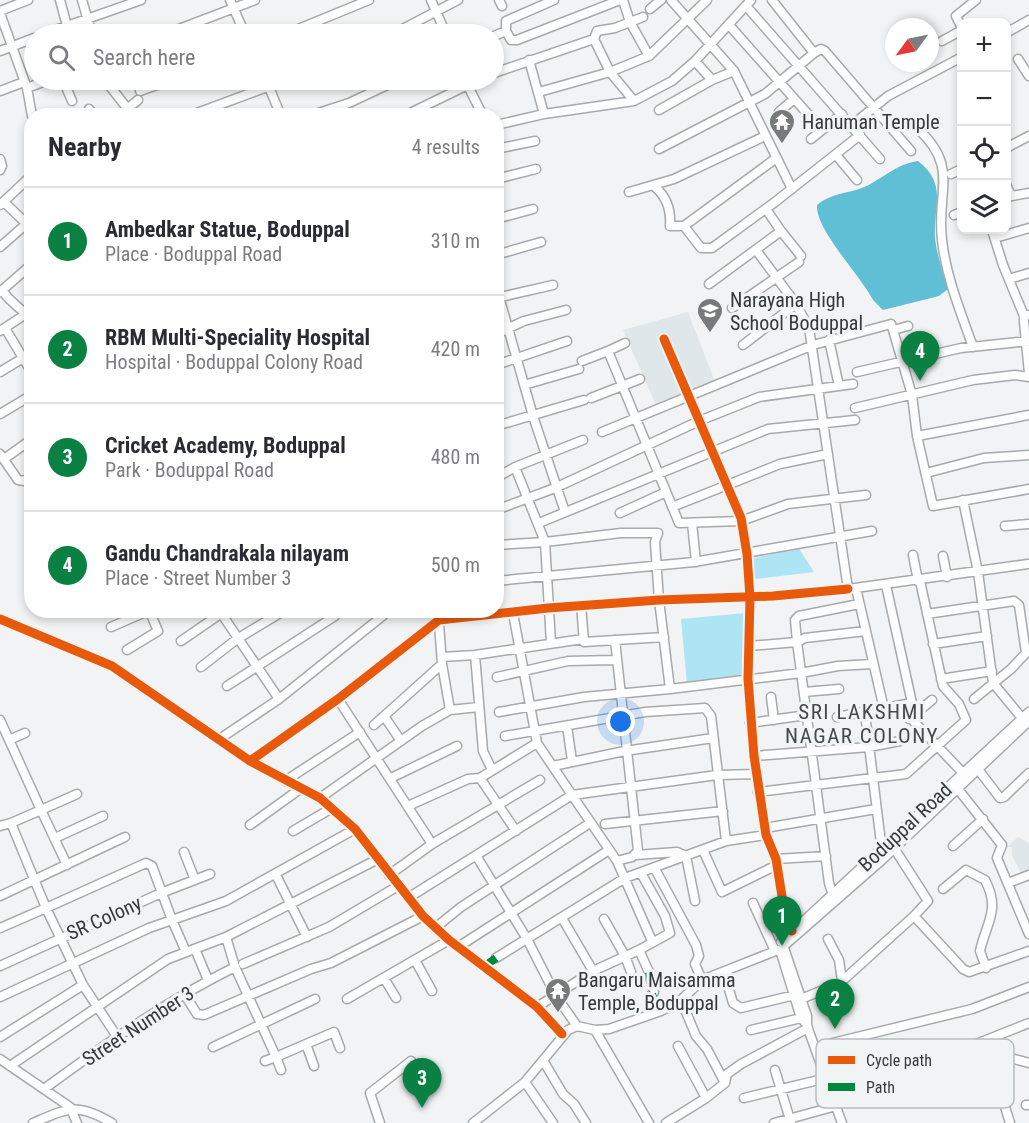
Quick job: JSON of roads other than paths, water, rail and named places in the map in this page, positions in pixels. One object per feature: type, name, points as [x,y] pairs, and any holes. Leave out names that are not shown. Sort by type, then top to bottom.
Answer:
[{"type":"street","points":[[24,80],[0,12],[27,0]]},
{"type":"street","points":[[60,0],[66,24]]},
{"type":"street","points":[[82,0],[90,24]]},
{"type":"street","points":[[72,24],[141,0]]},
{"type":"street","points":[[188,24],[232,4],[255,0]]},
{"type":"street","points":[[310,24],[369,0]]},
{"type":"street","points":[[431,0],[442,24]]},
{"type":"street","points":[[413,24],[458,0]]},
{"type":"street","points":[[555,0],[507,20],[506,30],[511,40],[517,40],[621,0],[649,56]]},
{"type":"street","points":[[650,9],[660,0]]},
{"type":"street","points":[[671,0],[713,44],[734,71],[775,159],[792,189]]},
{"type":"street","points":[[539,92],[610,72],[649,56],[707,0]]},
{"type":"street","points":[[772,0],[814,53]]},
{"type":"street","points":[[958,18],[957,14],[976,0]]},
{"type":"street","points":[[232,4],[241,24]]},
{"type":"street","points":[[504,123],[544,114],[634,101],[672,81],[713,44],[749,4],[799,66],[880,159]]},
{"type":"street","points":[[634,101],[610,72],[594,39],[597,31],[643,17]]},
{"type":"street","points":[[1011,30],[1029,20]]},
{"type":"street","points":[[729,25],[822,130]]},
{"type":"street","points":[[942,41],[957,32]]},
{"type":"street","points":[[504,69],[594,39]]},
{"type":"street","points":[[0,51],[24,42]]},
{"type":"street","points":[[659,149],[749,103],[821,49],[911,151]]},
{"type":"street","points":[[1018,59],[1029,76]]},
{"type":"street","points":[[530,60],[544,114]]},
{"type":"street","points":[[852,126],[888,96],[957,60]]},
{"type":"street","points":[[695,61],[712,80]]},
{"type":"street","points":[[659,110],[712,80],[734,71]]},
{"type":"street","points":[[0,91],[24,85]]},
{"type":"street","points":[[27,90],[30,108]]},
{"type":"street","points":[[67,90],[72,101]]},
{"type":"street","points":[[113,90],[127,108],[139,95],[150,90]]},
{"type":"street","points":[[208,108],[250,90]]},
{"type":"street","points":[[270,90],[278,108]]},
{"type":"street","points":[[334,108],[377,90]]},
{"type":"street","points":[[419,108],[452,90]]},
{"type":"street","points":[[470,90],[479,108]]},
{"type":"street","points":[[779,112],[794,99]]},
{"type":"street","points":[[811,139],[842,114]]},
{"type":"street","points":[[917,128],[933,142],[942,162],[942,239],[951,284],[973,347]]},
{"type":"street","points":[[684,226],[700,248],[709,249],[766,209],[860,135]]},
{"type":"street","points":[[629,192],[655,187],[765,136]]},
{"type":"street","points":[[1011,146],[1029,138]]},
{"type":"street","points":[[504,147],[535,141]]},
{"type":"street","points":[[836,155],[857,180]]},
{"type":"street","points":[[0,159],[0,170]]},
{"type":"street","points":[[655,187],[662,193],[671,213],[670,226],[684,226],[775,159]]},
{"type":"street","points":[[504,177],[536,169]]},
{"type":"street","points":[[951,174],[957,171]]},
{"type":"street","points":[[24,182],[2,203],[24,220]]},
{"type":"street","points":[[1011,197],[1029,193]]},
{"type":"street","points":[[732,308],[800,259],[766,209]]},
{"type":"street","points":[[504,217],[532,210]]},
{"type":"street","points":[[1011,231],[1029,228]]},
{"type":"street","points":[[0,247],[24,229]]},
{"type":"street","points":[[709,284],[782,231]]},
{"type":"street","points":[[855,408],[974,380],[1029,375],[1027,315],[1009,279],[994,234]]},
{"type":"street","points":[[504,253],[541,243]]},
{"type":"street","points":[[756,250],[796,304],[809,328],[840,535],[884,709]]},
{"type":"street","points":[[24,271],[1,291],[10,303],[24,310]]},
{"type":"street","points":[[1009,279],[1029,273]]},
{"type":"street","points":[[504,297],[553,285]]},
{"type":"street","points":[[743,345],[796,304]]},
{"type":"street","points":[[504,331],[524,321],[566,310]]},
{"type":"street","points":[[0,372],[23,358],[2,330],[24,316]]},
{"type":"street","points":[[504,317],[532,416],[565,512]]},
{"type":"street","points":[[602,432],[813,345],[891,324],[912,395],[917,436],[933,506],[1029,489]]},
{"type":"street","points":[[893,330],[908,326]]},
{"type":"street","points":[[664,339],[741,521],[747,555],[750,598],[748,679],[750,723],[758,792],[765,831],[777,862],[785,915],[792,931]]},
{"type":"street","points":[[829,340],[839,386]]},
{"type":"street","points":[[504,362],[567,341]]},
{"type":"street","points":[[857,372],[973,347],[1027,341]]},
{"type":"street","points":[[524,385],[580,365],[625,343]]},
{"type":"street","points":[[608,351],[637,417],[676,521],[692,523],[741,521],[789,504],[866,495]]},
{"type":"street","points":[[504,424],[588,399],[640,379]]},
{"type":"street","points":[[504,507],[555,488],[699,421],[759,397],[852,384]]},
{"type":"street","points":[[0,414],[24,400]]},
{"type":"street","points":[[917,436],[1029,415]]},
{"type":"street","points":[[538,523],[768,429],[855,420]]},
{"type":"street","points":[[504,473],[583,440]]},
{"type":"street","points":[[24,444],[2,456],[18,480],[24,481]]},
{"type":"street","points":[[672,507],[780,464],[828,453]]},
{"type":"street","points":[[926,473],[984,458],[1029,456]]},
{"type":"street","points":[[515,467],[545,542],[551,643]]},
{"type":"street","points":[[620,513],[666,492]]},
{"type":"street","points":[[963,500],[978,572],[993,683],[1027,720]]},
{"type":"street","points":[[692,523],[696,562]]},
{"type":"street","points":[[1005,526],[1029,524]]},
{"type":"street","points":[[504,579],[696,562],[747,555],[840,535],[872,531]]},
{"type":"street","points":[[504,545],[621,533],[658,533],[655,542],[659,600],[670,689]]},
{"type":"street","points":[[758,792],[906,774],[938,748],[966,720],[963,711],[943,686],[914,555]]},
{"type":"street","points":[[943,556],[947,577]]},
{"type":"street","points":[[504,613],[581,605],[750,598],[852,589],[1028,564]]},
{"type":"street","points":[[837,717],[912,703],[886,585]]},
{"type":"street","points":[[927,614],[1018,602],[1023,621],[1026,653],[974,699]]},
{"type":"street","points":[[835,898],[826,856],[795,620],[799,616],[859,604]]},
{"type":"street","points":[[581,605],[583,639]]},
{"type":"street","points":[[513,613],[537,743],[617,861],[652,941]]},
{"type":"street","points":[[111,627],[131,618]]},
{"type":"street","points":[[127,650],[158,631],[152,618]]},
{"type":"street","points":[[181,641],[214,618]]},
{"type":"street","points":[[225,618],[237,639],[279,699]]},
{"type":"street","points":[[201,667],[237,639],[272,618]]},
{"type":"street","points":[[227,686],[256,665],[294,644],[332,618]]},
{"type":"street","points":[[218,740],[279,699],[380,618]]},
{"type":"street","points":[[250,762],[338,699],[435,618]]},
{"type":"street","points":[[439,618],[442,660],[450,711]]},
{"type":"street","points":[[0,619],[112,666],[250,762],[320,798],[355,829],[389,875],[435,928],[537,1007],[562,1034]]},
{"type":"street","points":[[749,646],[797,642],[805,638],[866,631]]},
{"type":"street","points":[[933,644],[987,636]]},
{"type":"street","points":[[374,725],[442,660],[583,639],[584,642],[664,637]]},
{"type":"street","points":[[615,639],[621,716],[635,821],[636,855]]},
{"type":"street","points":[[476,655],[483,751],[492,770]]},
{"type":"street","points":[[497,677],[568,661],[615,660]]},
{"type":"street","points":[[499,712],[619,693],[801,673],[838,666],[872,664]]},
{"type":"street","points":[[941,679],[992,671]]},
{"type":"street","points":[[804,692],[839,689]]},
{"type":"street","points":[[771,697],[774,720]]},
{"type":"street","points":[[338,699],[432,844]]},
{"type":"street","points":[[909,719],[932,700]]},
{"type":"street","points":[[898,706],[963,773]]},
{"type":"street","points":[[320,798],[400,741],[450,711],[479,707]]},
{"type":"street","points":[[505,736],[621,716],[705,708],[711,716],[726,841]]},
{"type":"street","points":[[865,713],[882,851]]},
{"type":"street","points":[[384,716],[400,741]]},
{"type":"street","points":[[750,723],[807,716]]},
{"type":"street","points":[[2,717],[9,740],[67,865]]},
{"type":"street","name":"Boduppal Road","points":[[780,948],[792,931],[835,898],[882,851],[977,768],[1027,720]]},
{"type":"street","name":"Boduppal Road","points":[[577,1026],[595,1030],[609,1029],[658,1012],[681,1000],[702,980],[780,948],[894,848],[955,785],[963,773],[1027,720]]},
{"type":"street","points":[[567,726],[572,761]]},
{"type":"street","points":[[285,781],[360,732]]},
{"type":"street","points":[[9,740],[25,733]]},
{"type":"street","points":[[553,766],[625,751],[713,738]]},
{"type":"street","points":[[754,756],[869,747],[900,741]]},
{"type":"street","points":[[408,806],[468,779],[480,778],[537,743]]},
{"type":"street","points":[[390,778],[457,746]]},
{"type":"street","points":[[977,768],[1000,798],[1004,797],[1026,776],[1029,786]]},
{"type":"street","points":[[408,898],[477,857],[572,795],[717,775],[757,774]]},
{"type":"street","points":[[480,778],[496,805],[516,831]]},
{"type":"street","points":[[389,875],[432,844],[540,780]]},
{"type":"street","points":[[955,785],[1002,845],[997,858],[1026,918],[1029,934]]},
{"type":"street","points":[[250,825],[300,789]]},
{"type":"street","points":[[0,826],[77,794]]},
{"type":"street","points":[[293,831],[332,808]]},
{"type":"street","points":[[496,958],[625,878],[655,869],[726,841],[822,817],[876,809]]},
{"type":"street","points":[[605,824],[723,811]]},
{"type":"street","points":[[55,838],[103,816]]},
{"type":"street","points":[[953,846],[983,819]]},
{"type":"street","points":[[11,823],[46,908],[83,985],[118,1038]]},
{"type":"street","points":[[435,928],[494,885],[590,823]]},
{"type":"street","points":[[0,997],[72,962],[172,920],[226,902],[355,829]]},
{"type":"street","points":[[0,896],[125,837]]},
{"type":"street","points":[[724,972],[734,1003],[741,1008],[798,996],[842,981],[928,901],[894,848]]},
{"type":"street","points":[[458,947],[609,850]]},
{"type":"street","points":[[703,850],[722,892],[777,862],[826,856]]},
{"type":"street","points":[[184,852],[195,880]]},
{"type":"street","points":[[617,861],[636,855],[677,852],[686,856]]},
{"type":"street","points":[[686,856],[695,901]]},
{"type":"street","points":[[473,1123],[525,1082],[544,1062],[562,1034],[577,1026],[556,996],[526,939],[477,857]]},
{"type":"street","points":[[10,1066],[168,959],[226,937],[378,859]]},
{"type":"street","points":[[0,928],[146,863],[152,866],[172,920],[208,980]]},
{"type":"street","points":[[655,869],[696,945],[699,956],[695,964],[702,980]]},
{"type":"street","points":[[943,889],[966,870],[985,880],[993,909],[991,924],[980,951],[986,968]]},
{"type":"street","points":[[537,1007],[593,970],[639,950],[667,935],[671,930],[641,873]]},
{"type":"street","name":"SR Colony","points":[[0,966],[161,893],[210,874]]},
{"type":"street","points":[[276,875],[289,906],[306,937]]},
{"type":"street","points":[[1008,883],[1029,875]]},
{"type":"street","name":"Street Number 3","points":[[44,1089],[208,980],[329,927],[398,886]]},
{"type":"street","points":[[753,903],[780,948],[798,996],[805,1024],[816,1047]]},
{"type":"street","points":[[185,995],[197,1014],[201,1016],[311,969],[331,963],[423,916]]},
{"type":"street","points":[[914,916],[963,969],[974,972],[1029,951]]},
{"type":"street","points":[[562,918],[593,970]]},
{"type":"street","points":[[604,919],[626,956],[631,972]]},
{"type":"street","points":[[226,937],[281,1070]]},
{"type":"street","points":[[828,939],[839,960],[842,981]]},
{"type":"street","points":[[347,999],[449,940]]},
{"type":"street","points":[[639,950],[649,972],[654,992],[652,994],[658,1012]]},
{"type":"street","points":[[415,960],[432,991]]},
{"type":"street","points":[[384,978],[396,998]]},
{"type":"street","points":[[0,1037],[83,985]]},
{"type":"street","points":[[849,1039],[972,1009],[1029,987]]},
{"type":"street","points":[[213,1047],[315,999]]},
{"type":"street","points":[[681,1000],[696,1036],[707,1049],[725,1083]]},
{"type":"street","points":[[989,1039],[1029,1023]]},
{"type":"street","points":[[751,1030],[805,1024]]},
{"type":"street","points":[[666,1123],[706,1098],[725,1083],[727,1074],[741,1064],[805,1024]]},
{"type":"street","points":[[595,1030],[649,1123]]},
{"type":"street","points":[[265,1061],[334,1032],[340,1048]]},
{"type":"street","points":[[306,1044],[314,1066]]},
{"type":"street","points":[[678,1046],[706,1098]]},
{"type":"street","points":[[0,1059],[70,1107],[101,1116],[112,1123]]},
{"type":"street","points":[[1014,1059],[1029,1063]]},
{"type":"street","points":[[380,1123],[370,1093],[411,1061]]},
{"type":"street","points":[[544,1062],[563,1094],[574,1104],[586,1123]]},
{"type":"street","points":[[775,1070],[790,1121]]},
{"type":"street","points":[[744,1098],[816,1081]]},
{"type":"street","points":[[525,1082],[553,1123]]},
{"type":"street","points":[[33,1123],[70,1107]]},
{"type":"street","points":[[70,1107],[77,1123]]},
{"type":"street","points":[[774,1123],[790,1121],[830,1108]]},
{"type":"street","points":[[837,1108],[842,1123]]},
{"type":"street","points":[[1006,1108],[1010,1123]]},
{"type":"place","name":"Hanuman Temple","points":[[782,145]]},
{"type":"place","name":"Narayana High School Boduppal","points":[[710,334]]},
{"type":"place","name":"Gandu Chandrakala nilayam","points":[[920,381]]},
{"type":"place","name":"Ambedkar Statue, Boduppal","points":[[782,946]]},
{"type":"place","name":"Bangaru Maisamma Temple, Boduppal","points":[[558,1014]]},
{"type":"place","name":"RBM Multi-Speciality Hospital","points":[[835,1029]]},
{"type":"place","name":"Cricket Academy, Boduppal","points":[[422,1108]]},
{"type":"district","name":"SRI LAKSHMI NAGAR COLONY","points":[[862,724]]}]
